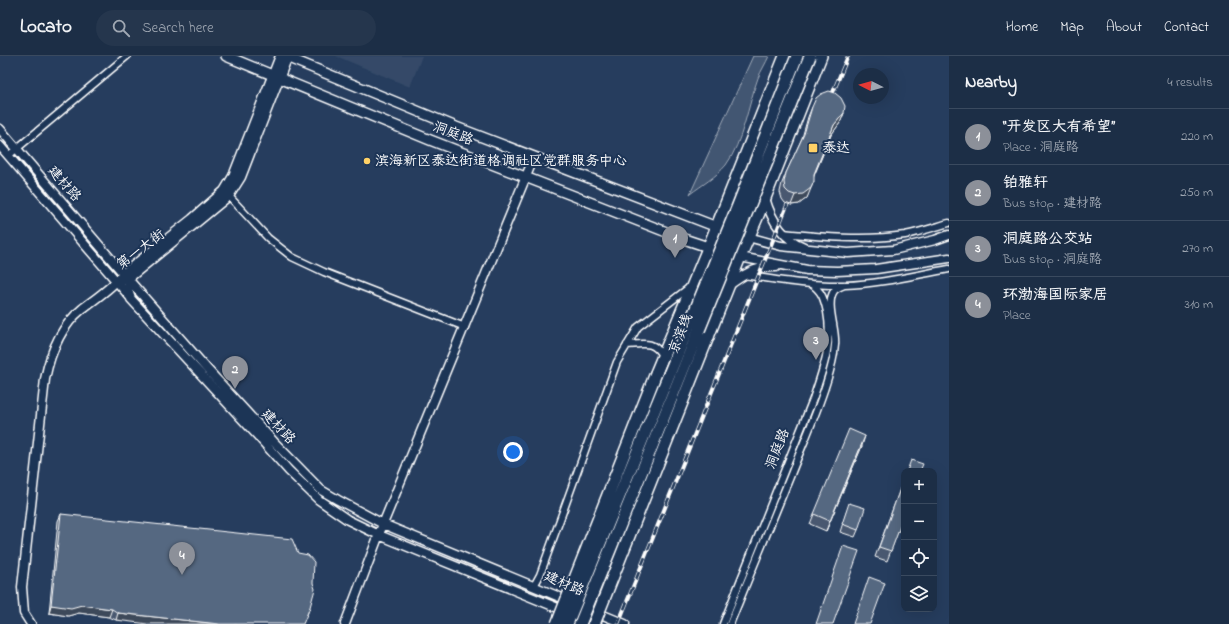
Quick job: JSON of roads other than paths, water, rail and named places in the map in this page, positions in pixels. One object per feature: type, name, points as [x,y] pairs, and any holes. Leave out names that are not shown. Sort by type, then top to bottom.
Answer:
[{"type":"highway","points":[[557,624],[662,356],[717,227],[785,56]]},
{"type":"highway","name":"京滨线","points":[[567,624],[797,56]]},
{"type":"highway","name":"京滨线","points":[[580,624],[810,56]]},
{"type":"highway","points":[[594,624],[821,56]]},
{"type":"main road","name":"洞庭路","points":[[226,56],[430,140],[687,240],[740,257]]},
{"type":"main road","name":"洞庭路","points":[[285,56],[456,127],[717,227],[748,237]]},
{"type":"street","points":[[8,156],[127,56]]},
{"type":"street","name":"第一大街","points":[[31,624],[24,613],[22,587],[47,371],[57,341],[70,321],[80,310],[116,282],[131,273],[192,219],[227,194],[241,177],[276,77],[285,56]]},
{"type":"street","name":"建材路","points":[[0,129],[139,292],[269,437],[321,490],[383,524],[625,624]]},
{"type":"street","name":"建材路","points":[[0,146],[131,299],[258,434],[289,471],[319,500],[348,520],[379,535],[597,624]]},
{"type":"street","points":[[345,624],[383,524],[534,157]]},
{"type":"street","points":[[227,194],[268,238],[292,257],[330,274],[465,326]]},
{"type":"street","points":[[765,198],[773,218],[782,233],[795,243],[812,250]]},
{"type":"street","points":[[782,233],[851,238],[884,237],[906,235],[949,223]]},
{"type":"street","points":[[748,237],[781,246],[848,254],[893,250],[949,235]]},
{"type":"street","points":[[740,257],[807,270]]},
{"type":"street","points":[[728,287],[744,275],[759,268],[770,267],[807,270],[857,270],[906,265],[949,258]]},
{"type":"street","points":[[139,292],[137,279],[141,265]]},
{"type":"street","points":[[744,275],[811,284],[844,285],[867,284],[949,269]]},
{"type":"street","points":[[126,276],[131,299]]},
{"type":"street","points":[[534,586],[540,575],[617,362],[638,327],[694,283]]},
{"type":"street","name":"洞庭路","points":[[723,624],[813,399],[826,359],[830,335],[825,303],[820,292],[811,284]]},
{"type":"street","name":"洞庭路","points":[[730,624],[809,430],[826,383],[835,345],[831,305],[832,297],[833,292],[837,288],[844,285]]},
{"type":"street","points":[[627,345],[648,343],[658,348],[662,356]]},
{"type":"railway","points":[[829,102],[848,56]]},
{"type":"railway","points":[[618,624],[792,193]]},
{"type":"place","name":"泰达","points":[[813,148]]},
{"type":"place","name":"滨海新区泰达街道格调社区党群服务中心","points":[[367,161]]},
{"type":"place","name":"“开发区大有希望”","points":[[675,258]]},
{"type":"place","name":"洞庭路公交站","points":[[816,360]]},
{"type":"place","name":"铂雅轩","points":[[235,389]]},
{"type":"place","name":"环渤海国际家居","points":[[182,575]]}]
